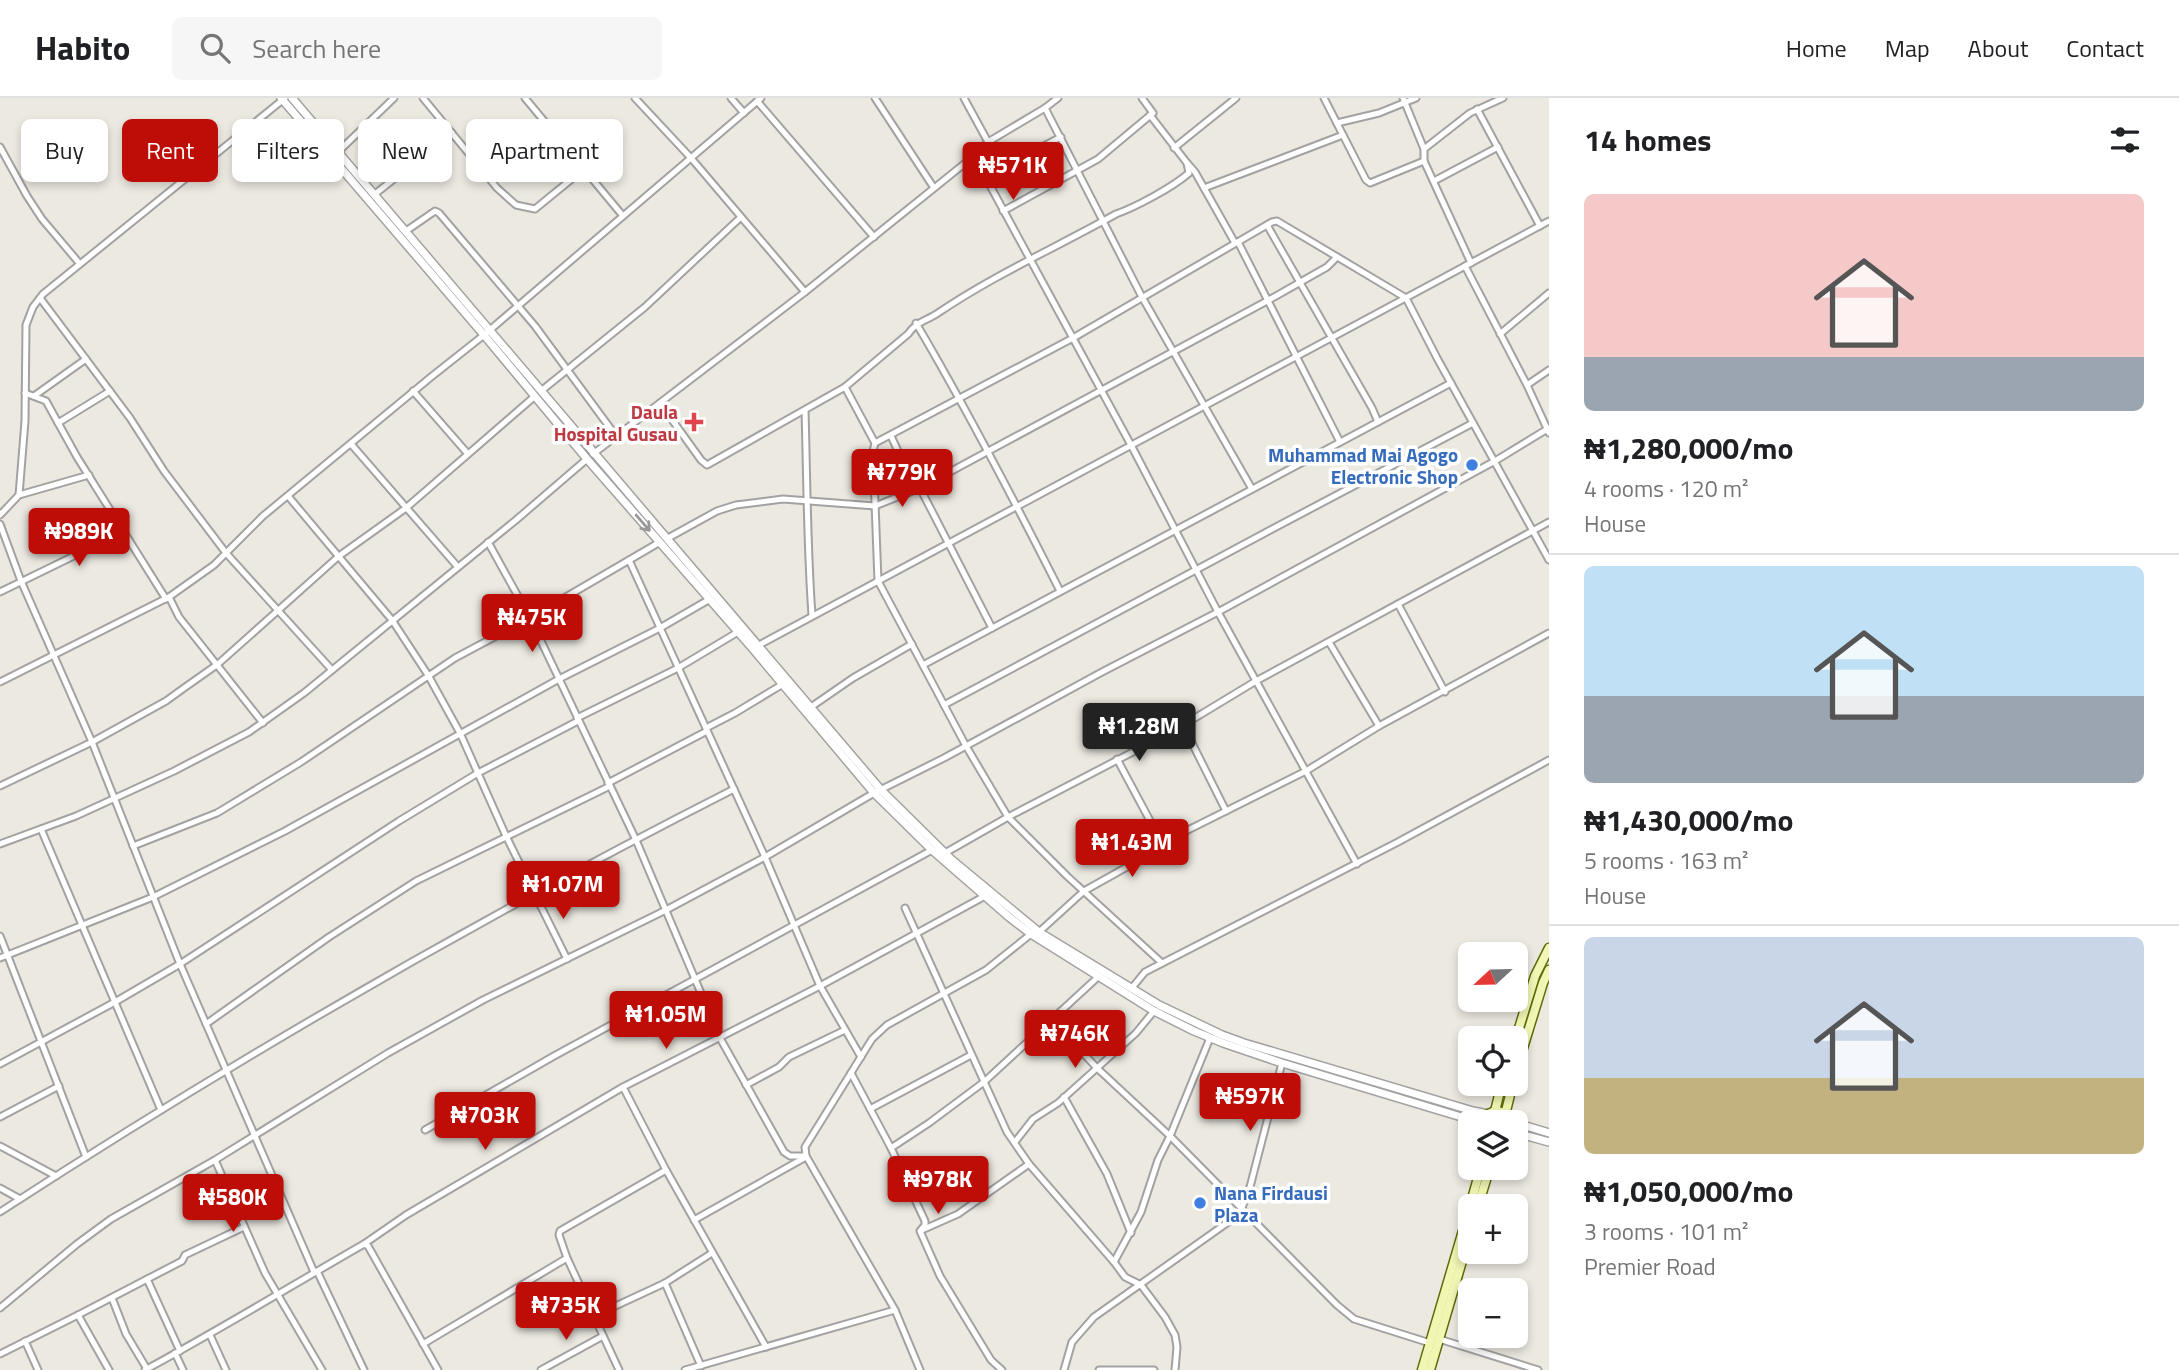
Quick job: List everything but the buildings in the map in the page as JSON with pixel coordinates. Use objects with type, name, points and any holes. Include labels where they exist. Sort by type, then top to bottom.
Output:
[{"type":"main road","points":[[1520,1026],[1535,976],[1549,948]]},
{"type":"main road","points":[[1528,1032],[1549,970]]},
{"type":"main road","points":[[1430,1370],[1458,1252]]},
{"type":"main road","points":[[1422,1370],[1435,1341],[1460,1264]]},
{"type":"street","points":[[292,98],[310,119]]},
{"type":"street","points":[[372,119],[394,98]]},
{"type":"street","points":[[423,98],[440,119]]},
{"type":"street","points":[[525,98],[542,119]]},
{"type":"street","points":[[635,98],[691,158],[805,292]]},
{"type":"street","points":[[731,98],[744,113]]},
{"type":"street","points":[[875,98],[934,188]]},
{"type":"street","points":[[964,98],[988,142]]},
{"type":"street","points":[[0,844],[76,816],[174,771],[263,723],[304,694],[590,456],[805,292],[988,142],[1058,98]]},
{"type":"street","points":[[1003,211],[1098,159],[1153,113],[1142,98]]},
{"type":"street","points":[[1174,148],[1236,98]]},
{"type":"street","points":[[1324,98],[1370,183],[1424,161]]},
{"type":"street","points":[[1337,123],[1379,113],[1404,100],[1416,98]]},
{"type":"street","points":[[1424,149],[1477,109],[1503,98]]},
{"type":"street","points":[[19,495],[25,421],[26,325],[33,307],[80,264],[283,99],[487,332]]},
{"type":"street","points":[[0,682],[167,598],[195,580],[263,516],[487,332],[759,100],[874,237]]},
{"type":"street","points":[[0,1308],[111,1219],[215,1160],[388,1053],[483,1000],[666,910],[765,857],[878,791],[1218,612],[1548,430],[1468,265],[1424,161],[1424,149],[1404,100]]},
{"type":"street","points":[[1045,108],[1142,297],[1252,489]]},
{"type":"street","points":[[1477,109],[1549,231]]},
{"type":"street","points":[[1150,115],[1195,172],[1237,243],[1340,442]]},
{"type":"street","points":[[344,146],[358,132]]},
{"type":"street","points":[[452,133],[466,150]]},
{"type":"street","points":[[1204,188],[1343,135]]},
{"type":"street","points":[[985,177],[1061,137]]},
{"type":"street","points":[[0,147],[42,219],[80,264]]},
{"type":"street","points":[[1434,181],[1498,147]]},
{"type":"street","points":[[974,156],[1218,612],[1357,864]]},
{"type":"street","points":[[344,159],[660,542],[783,684],[932,850],[985,896],[1035,933],[1154,1011],[1210,1038],[1282,1063],[1458,1116]]},
{"type":"street","points":[[660,403],[707,465],[845,387],[908,334],[916,323],[1180,181],[1189,173],[1186,163]]},
{"type":"street","points":[[375,194],[391,182]]},
{"type":"street","points":[[492,182],[516,205],[535,209],[568,182]]},
{"type":"street","points":[[595,182],[623,216]]},
{"type":"street","points":[[406,231],[435,211],[439,213],[518,305],[616,436]]},
{"type":"street","points":[[0,786],[92,742],[166,701],[218,664],[339,556],[406,508],[566,370],[645,307],[741,217]]},
{"type":"street","points":[[1162,963],[1008,817],[966,746],[878,581],[873,451],[876,443],[1073,338],[1277,221],[1406,298],[1549,560]]},
{"type":"street","points":[[759,645],[1545,223]]},
{"type":"street","points":[[1267,225],[1378,422]]},
{"type":"street","points":[[668,538],[718,511],[736,505],[783,499],[875,506],[919,488],[1267,301],[1327,267],[1337,257]]},
{"type":"street","points":[[1500,334],[1549,293]]},
{"type":"street","points":[[40,298],[226,553],[332,670]]},
{"type":"street","points":[[916,323],[961,398],[1060,591]]},
{"type":"street","points":[[34,396],[86,359]]},
{"type":"street","points":[[1527,385],[1549,370]]},
{"type":"street","points":[[923,665],[1451,383]]},
{"type":"street","points":[[845,387],[876,443]]},
{"type":"street","points":[[58,423],[110,391]]},
{"type":"street","points":[[413,391],[468,454]]},
{"type":"street","points":[[25,393],[46,401],[167,598],[263,723]]},
{"type":"street","points":[[805,410],[808,560],[812,615]]},
{"type":"street","points":[[944,705],[1474,423]]},
{"type":"street","points":[[891,436],[992,628]]},
{"type":"street","points":[[351,444],[457,566]]},
{"type":"street","points":[[590,456],[668,538],[878,791],[1035,933],[1159,1005],[1199,1025],[1244,1043],[1470,1110]]},
{"type":"street","points":[[0,514],[19,495],[89,475]]},
{"type":"street","points":[[288,496],[392,620],[428,675],[460,733],[506,836],[567,959]]},
{"type":"street","points":[[946,853],[1549,522]]},
{"type":"street","points":[[0,524],[21,581],[92,742],[180,964],[253,1135],[363,1370]]},
{"type":"street","points":[[0,592],[123,529]]},
{"type":"street","points":[[488,542],[530,618],[636,840],[720,1038],[784,1152],[790,1156],[806,1156]]},
{"type":"street","points":[[133,846],[217,813],[301,762],[455,658],[530,618],[660,542]]},
{"type":"street","points":[[629,560],[765,857],[820,986],[861,1057]]},
{"type":"street","points":[[0,958],[153,898],[307,819],[558,679],[660,628],[710,599]]},
{"type":"street","points":[[1398,604],[1445,692]]},
{"type":"street","points":[[0,1064],[180,964],[399,821],[478,774],[678,668],[738,632]]},
{"type":"street","points":[[920,1370],[895,1310],[806,1156],[805,1147],[872,1039],[887,1025],[986,970],[1084,891],[1150,854],[1162,843],[1306,771],[1379,726],[1549,633]]},
{"type":"street","points":[[1329,642],[1379,726]]},
{"type":"street","points":[[811,707],[853,678],[912,645]]},
{"type":"street","points":[[206,1024],[329,937],[416,881],[609,784],[783,684]]},
{"type":"street","points":[[1183,725],[1226,811]]},
{"type":"street","points":[[1117,760],[1162,843]]},
{"type":"street","points":[[1131,989],[1145,972],[1357,864],[1549,760]]},
{"type":"street","points":[[0,1212],[160,1110],[391,972],[734,789]]},
{"type":"street","points":[[41,829],[160,1110]]},
{"type":"street","points":[[425,1130],[554,1056],[932,850]]},
{"type":"street","points":[[111,1298],[126,1334],[146,1369],[210,1335],[364,1244],[406,1215],[623,1087],[917,935],[985,896]]},
{"type":"street","points":[[905,908],[1003,1126],[1029,1164],[1125,1278],[1141,1285],[1165,1317],[1175,1335],[1175,1370]]},
{"type":"street","points":[[0,936],[86,1157]]},
{"type":"street","points":[[891,1148],[984,1082],[1099,976]]},
{"type":"street","points":[[1015,1142],[1033,1119],[1064,1097],[1097,1068],[1136,1033],[1154,1011]]},
{"type":"street","points":[[1052,1020],[1097,1068],[1170,1136],[1241,1210],[1353,1319],[1538,1370]]},
{"type":"street","points":[[746,1085],[789,1057],[845,1030]]},
{"type":"street","points":[[1114,1262],[1141,1212],[1158,1160],[1210,1038]]},
{"type":"street","points":[[870,1109],[971,1055]]},
{"type":"street","points":[[1064,1370],[1072,1342],[1094,1317],[1234,1218],[1241,1210],[1250,1187],[1282,1063]]},
{"type":"street","points":[[851,1073],[891,1148],[925,1221],[920,1231]]},
{"type":"street","points":[[0,1117],[59,1086]]},
{"type":"street","points":[[623,1087],[666,1170],[766,1347]]},
{"type":"street","points":[[1064,1097],[1107,1174],[1131,1233]]},
{"type":"street","points":[[1528,1126],[1549,1133]]},
{"type":"street","points":[[1528,1136],[1549,1142]]},
{"type":"street","points":[[0,1146],[55,1176]]},
{"type":"street","points":[[694,1220],[806,1156]]},
{"type":"street","points":[[215,1160],[265,1273],[322,1370]]},
{"type":"street","points":[[920,1231],[958,1214],[1029,1164]]},
{"type":"street","points":[[619,1370],[567,1258],[559,1231],[666,1170]]},
{"type":"street","points":[[0,1188],[20,1199]]},
{"type":"street","points":[[0,1354],[182,1261],[185,1255],[244,1227]]},
{"type":"street","points":[[920,1231],[940,1276],[964,1319],[991,1360],[1002,1370]]},
{"type":"street","points":[[364,1244],[368,1246],[438,1370]]},
{"type":"street","points":[[594,1316],[665,1283],[712,1253]]},
{"type":"street","points":[[423,1344],[567,1258]]},
{"type":"street","points":[[146,1279],[178,1352],[183,1370]]},
{"type":"street","points":[[665,1283],[701,1366]]},
{"type":"street","points":[[685,1370],[895,1310]]},
{"type":"street","points":[[78,1315],[109,1370]]},
{"type":"street","points":[[210,1335],[226,1370]]},
{"type":"street","points":[[541,1370],[603,1336]]},
{"type":"street","points":[[24,1341],[38,1370]]},
{"type":"street","points":[[1099,1370],[1154,1370]]},
{"type":"place","name":"Daula Hospital Gusau","points":[[694,422]]},
{"type":"place","name":"Muhammad Mai Agogo Electronic Shop","points":[[1472,465]]},
{"type":"place","name":"Nana Firdausi Plaza","points":[[1200,1203]]}]
